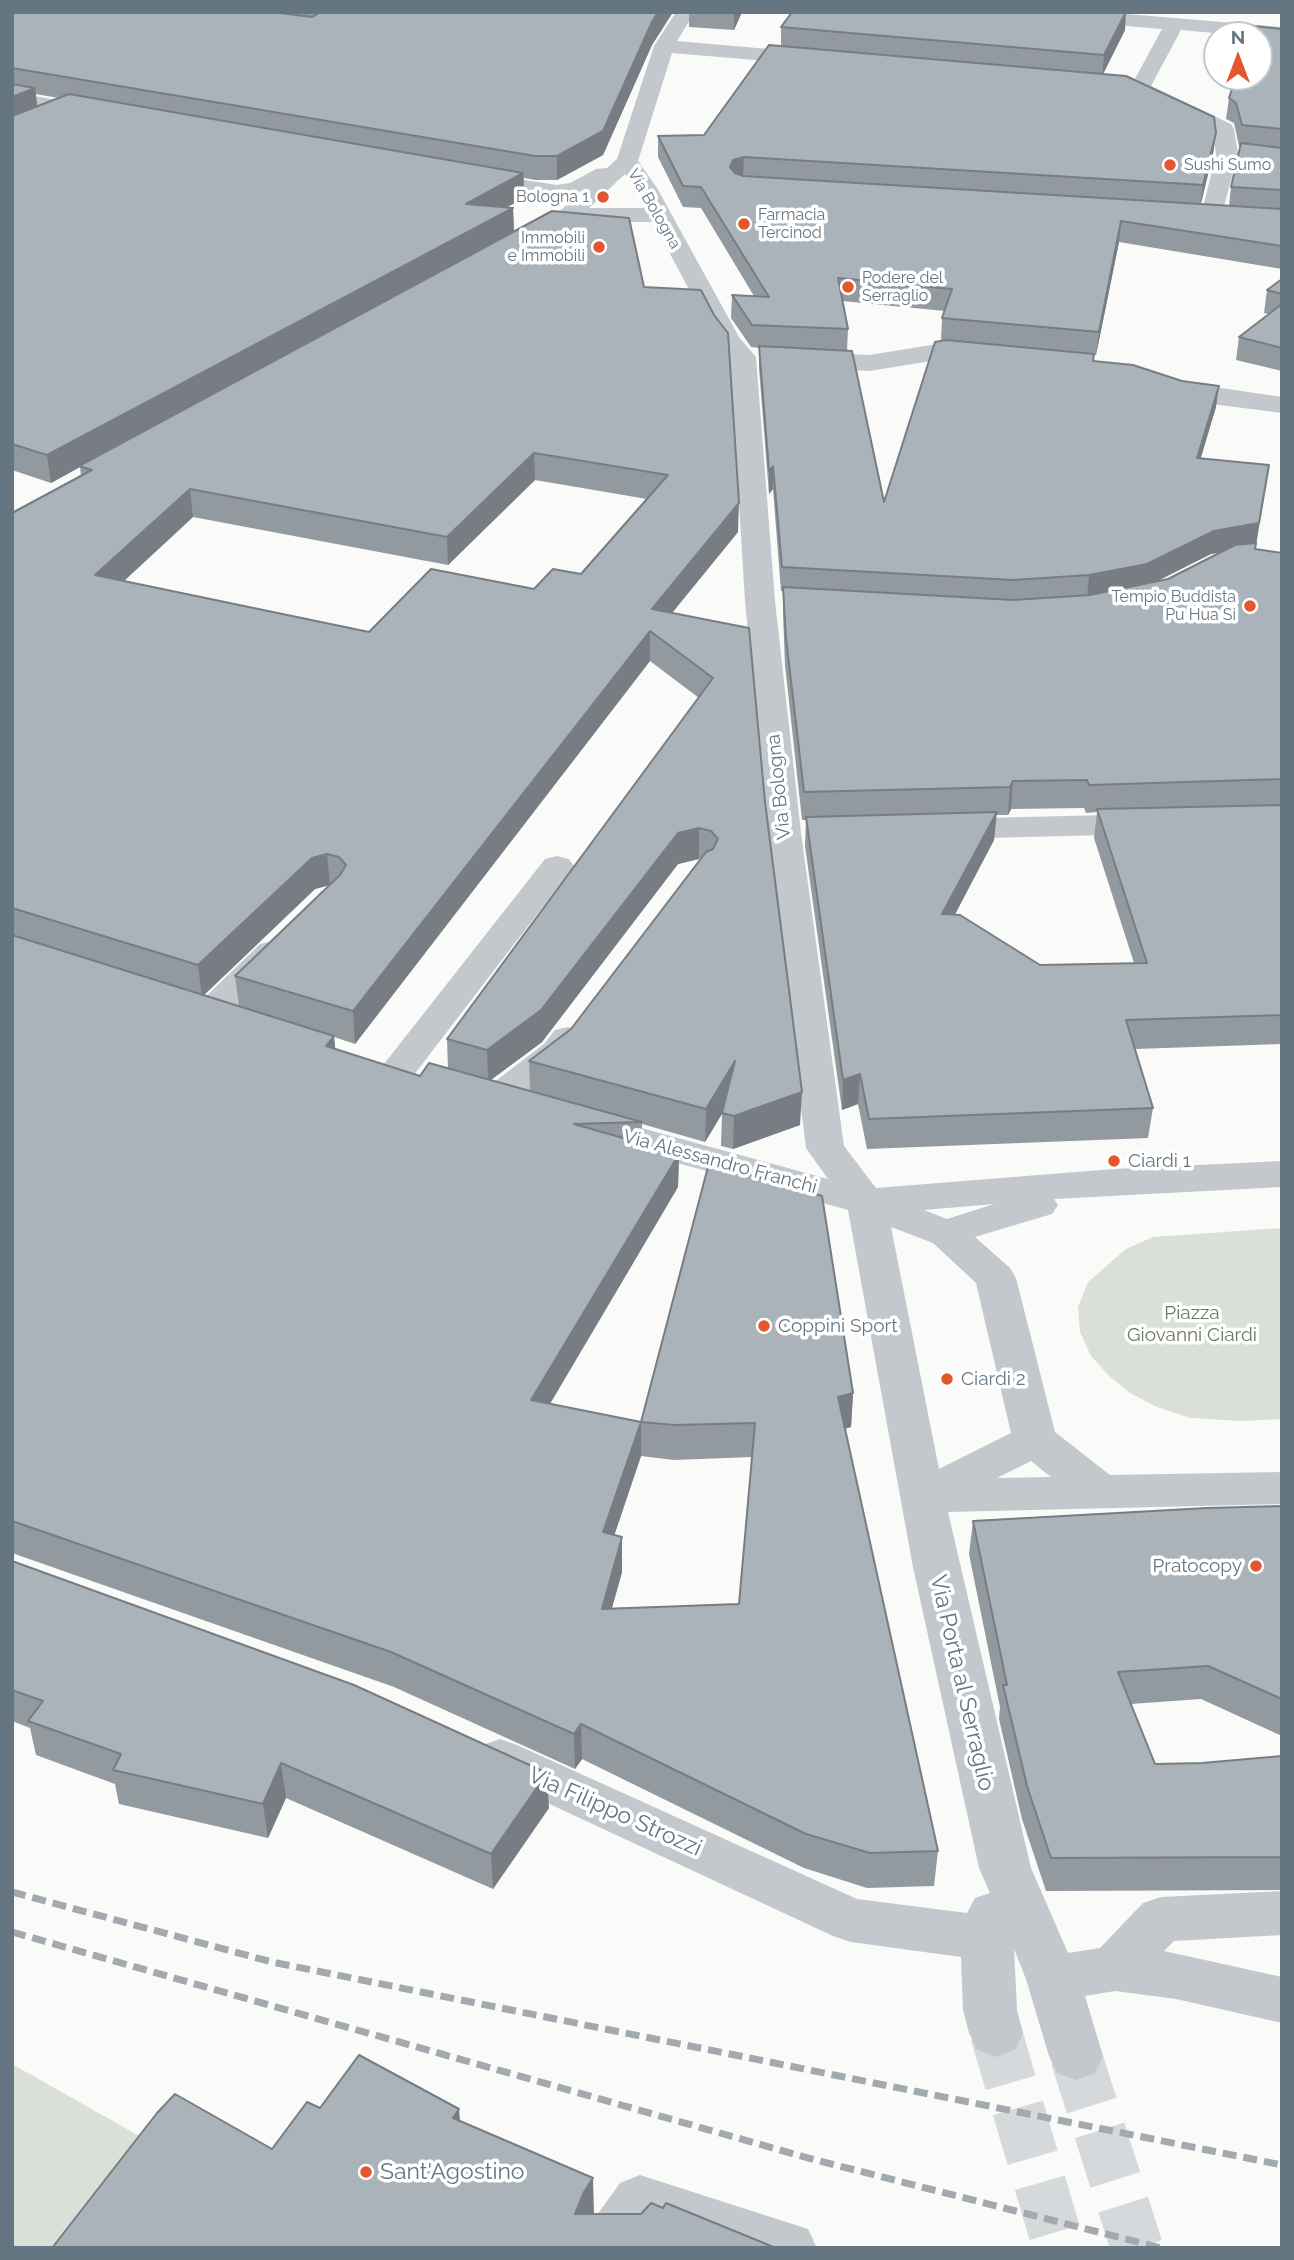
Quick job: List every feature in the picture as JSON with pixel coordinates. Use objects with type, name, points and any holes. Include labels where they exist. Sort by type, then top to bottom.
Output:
[{"type":"street","name":"Via Bologna","points":[[686,12],[664,46],[627,161],[660,215],[727,340],[764,358],[771,602],[797,833],[779,874],[825,1148],[866,1202]]},
{"type":"street","points":[[1030,12],[1282,33]]},
{"type":"street","points":[[1174,25],[1133,87],[1223,129],[1227,154],[1212,216]]},
{"type":"street","points":[[664,46],[837,61]]},
{"type":"street","points":[[12,98],[111,116]]},
{"type":"street","points":[[35,123],[70,108]]},
{"type":"street","points":[[1227,154],[1255,157]]},
{"type":"street","points":[[453,176],[557,192],[576,189],[627,161]]},
{"type":"street","points":[[502,252],[569,215],[627,161]]},
{"type":"street","points":[[1184,214],[1235,218]]},
{"type":"street","points":[[569,215],[660,215]]},
{"type":"street","points":[[764,358],[869,363],[944,351],[1008,357]]},
{"type":"street","points":[[1140,379],[1180,392],[1282,405]]},
{"type":"street","points":[[908,830],[1171,823]]},
{"type":"street","points":[[397,1073],[557,866]]},
{"type":"street","points":[[209,1014],[299,927]]},
{"type":"street","points":[[170,1002],[247,1026]]},
{"type":"street","points":[[494,1100],[557,1052],[589,1010]]},
{"type":"street","name":"Via Alessandro Franchi","points":[[359,1061],[866,1202]]},
{"type":"street","points":[[866,1202],[1114,1182],[1282,1174]]},
{"type":"street","points":[[947,1234],[971,1224],[1114,1182]]},
{"type":"street","points":[[866,1202],[947,1234],[995,1278],[1035,1440],[1100,1492]]},
{"type":"street","points":[[866,1202],[923,1496]]},
{"type":"street","points":[[923,1496],[1035,1440]]},
{"type":"street","points":[[923,1496],[1282,1488]]},
{"type":"street","name":"Via Porta al Serraglio","points":[[923,1496],[936,1567],[1005,1868],[1053,1979],[1076,2056]]},
{"type":"street","name":"Via Filippo Strozzi","points":[[465,1744],[852,1920],[987,1938]]},
{"type":"street","name":"Via Porta al Serraglio","points":[[996,2033],[990,2010],[987,1938],[1005,1868]]},
{"type":"street","points":[[1115,1968],[1161,1919],[1282,1913]]},
{"type":"street","points":[[1053,1979],[1115,1968],[1176,1976],[1282,2000]]},
{"type":"street","points":[[607,2248],[640,2202],[788,2248]]},
{"type":"green space","name":"Piazza Giovanni Ciardi","points":[[1282,1228],[1282,1419],[1241,1421],[1191,1418],[1157,1407],[1130,1393],[1110,1377],[1091,1356],[1080,1332],[1078,1307],[1088,1282],[1126,1249],[1153,1237]]},
{"type":"green space","points":[[12,2064],[164,2150],[89,2248],[12,2248]]},
{"type":"building","points":[[12,12],[272,12],[312,17],[321,12],[658,12],[603,131],[557,156],[535,156],[12,68]]},
{"type":"building","points":[[792,12],[1126,12],[1104,55],[781,27]]},
{"type":"building","points":[[1273,28],[1282,29],[1282,129],[1242,125],[1236,103],[1229,98],[1231,91],[1273,91]]},
{"type":"building","points":[[769,45],[1126,76],[1214,117],[1216,133],[1203,185],[744,157],[733,160],[730,167],[735,173],[743,176],[1282,209],[1282,246],[1121,221],[1099,332],[942,318],[952,289],[838,278],[848,329],[752,325],[732,295],[769,297],[701,187],[683,186],[658,136],[704,135]]},
{"type":"building","points":[[12,84],[35,88],[12,97]]},
{"type":"building","points":[[69,94],[523,173],[466,204],[513,208],[47,455],[12,444],[12,116]]},
{"type":"building","points":[[1241,143],[1282,148],[1282,190],[1231,187]]},
{"type":"building","points":[[552,211],[629,218],[644,287],[701,290],[714,315],[728,333],[739,503],[652,609],[749,628],[765,802],[802,1092],[734,1116],[722,1113],[735,1061],[706,1109],[529,1061],[571,1029],[706,852],[713,849],[718,839],[711,831],[699,828],[678,833],[541,1010],[487,1050],[447,1039],[713,678],[650,631],[353,1011],[235,976],[340,875],[346,865],[339,857],[327,854],[312,858],[198,965],[12,908],[12,513],[92,470],[79,466]],"holes":[[[534,453],[668,475],[581,574],[553,569],[534,589],[431,569],[369,632],[95,575],[190,489],[447,537]]]},
{"type":"building","points":[[1282,279],[1282,294],[1267,290]]},
{"type":"building","points":[[1282,304],[1282,348],[1239,337]]},
{"type":"building","points":[[946,340],[1094,354],[1093,361],[1133,365],[1182,381],[1219,386],[1197,458],[1269,465],[1259,523],[1214,531],[1147,564],[1089,575],[1013,580],[782,567],[773,466],[769,471],[759,346],[852,351],[884,502],[935,342]]},
{"type":"building","points":[[1256,543],[1255,549],[1282,553],[1282,779],[1089,785],[1087,780],[1013,781],[1010,787],[804,792],[786,638],[783,587],[1013,600],[1090,595],[1168,579],[1235,545]]},
{"type":"building","points":[[1282,805],[1282,1015],[1126,1020],[1153,1108],[869,1119],[860,1074],[843,1080],[806,817],[997,812],[942,914],[960,915],[1040,965],[1147,963],[1097,809]]},
{"type":"building","points":[[12,935],[334,1036],[326,1046],[420,1076],[429,1063],[642,1122],[574,1124],[679,1154],[531,1400],[641,1422],[709,1163],[822,1196],[853,1393],[838,1397],[938,1851],[870,1853],[806,1834],[581,1724],[574,1734],[391,1652],[12,1521]],"holes":[[[641,1422],[675,1425],[755,1423],[739,1604],[602,1609],[622,1537],[603,1532]]]},
{"type":"building","points":[[1282,1506],[1282,1699],[1208,1666],[1118,1672],[1155,1764],[1282,1756],[1282,1857],[1051,1858],[1027,1786],[1003,1685],[1007,1685],[973,1521]]},
{"type":"building","points":[[12,1561],[354,1685],[547,1773],[491,1854],[281,1763],[263,1804],[113,1770],[121,1754],[28,1721],[43,1701],[12,1690]]},
{"type":"building","points":[[359,2055],[459,2109],[453,2118],[593,2178],[575,2214],[641,2214],[651,2203],[663,2208],[666,2203],[776,2248],[52,2248],[157,2113],[175,2094],[272,2149],[307,2102],[320,2108]]},
{"type":"tunnel","points":[[996,2033],[1059,2248]]},
{"type":"tunnel","points":[[1076,2056],[1137,2248]]},
{"type":"railway","points":[[12,1892],[272,1962],[1282,2165]]},
{"type":"railway","points":[[12,1932],[808,2158],[1161,2248]]},
{"type":"place","name":"Sushi Sumo","points":[[1170,165]]},
{"type":"place","name":"Bologna 1","points":[[603,197]]},
{"type":"place","name":"Farmacia Tercinod","points":[[744,224]]},
{"type":"place","name":"Immobili e Immobili","points":[[599,247]]},
{"type":"place","name":"Podere del Serraglio","points":[[848,287]]},
{"type":"place","name":"Tempio Buddista Pu Hua Si","points":[[1250,606]]},
{"type":"place","name":"Ciardi 1","points":[[1114,1161]]},
{"type":"place","name":"Coppini Sport","points":[[764,1326]]},
{"type":"place","name":"Ciardi 2","points":[[947,1379]]},
{"type":"place","name":"Pratocopy","points":[[1256,1566]]},
{"type":"place","name":"Sant'Agostino","points":[[366,2172]]}]
